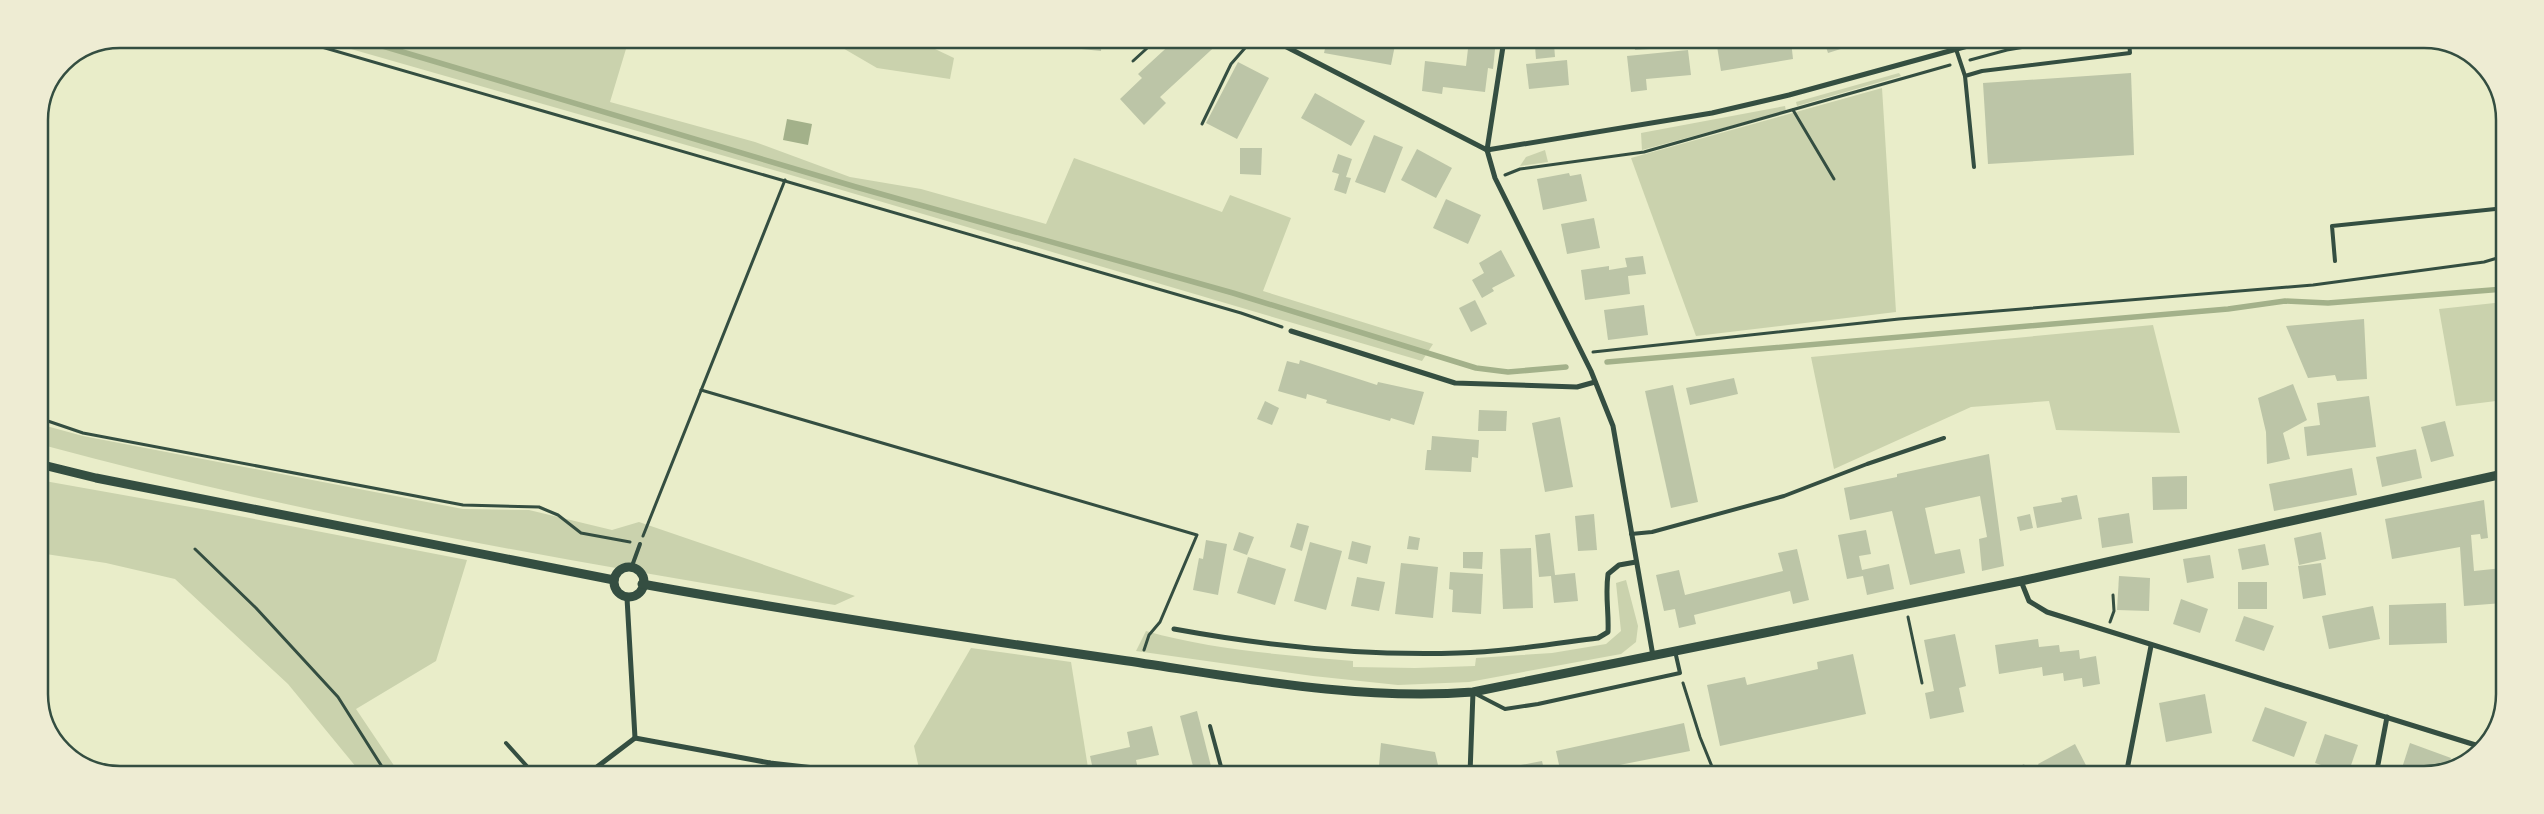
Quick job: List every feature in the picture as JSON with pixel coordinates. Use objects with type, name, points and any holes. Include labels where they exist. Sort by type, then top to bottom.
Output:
[{"type":"street","points":[[1288,48],[1487,150],[1712,113],[1789,95],[1956,48]]},
{"type":"street","points":[[1503,48],[1487,150],[1495,178],[1584,356],[1613,426],[1653,656]]},
{"type":"street","points":[[1291,331],[1455,383],[1577,387],[1595,382]]},
{"type":"street","points":[[48,466],[96,478],[614,580]]},
{"type":"street","points":[[642,584],[820,616],[1309,686],[1398,695],[1473,692],[2021,581],[2496,476]]},
{"type":"street","points":[[1174,629],[1248,642],[1327,650],[1414,653],[1458,653],[1598,638],[1608,632],[1609,616],[1605,596],[1608,574],[1619,565],[1636,562]]},
{"type":"street","points":[[632,566],[640,571],[642,584],[638,594],[627,598],[616,591],[614,580],[620,569],[632,566]]},
{"type":"street","points":[[2021,581],[2029,601],[2047,612],[2151,646],[2476,745]]},
{"type":"street","points":[[627,598],[635,738]]},
{"type":"street","points":[[2128,766],[2151,646]]},
{"type":"street","points":[[1470,766],[1473,692]]},
{"type":"street","points":[[2378,766],[2387,717]]},
{"type":"street","points":[[598,766],[635,738],[770,763],[797,766]]},
{"type":"lane","points":[[1956,48],[1965,76],[1974,167]]},
{"type":"lane","points":[[1965,76],[1982,71],[2130,53],[2130,48]]},
{"type":"lane","points":[[2335,261],[2332,226],[2496,209]]},
{"type":"lane","points":[[1631,534],[1652,532],[1784,496],[1867,464],[1944,438]]},
{"type":"lane","points":[[632,566],[640,544]]},
{"type":"lane","points":[[1473,692],[1505,709],[1538,704],[1680,673],[1675,651]]},
{"type":"lane","points":[[1210,726],[1221,766]]},
{"type":"lane","points":[[506,743],[527,766]]},
{"type":"path","points":[[325,48],[1241,313],[1291,331]]},
{"type":"path","points":[[1133,61],[1147,48]]},
{"type":"path","points":[[1202,124],[1231,64],[1245,48]]},
{"type":"path","points":[[1495,178],[1520,169],[1644,152],[1961,62],[2019,48]]},
{"type":"path","points":[[1789,95],[1793,110],[1834,178]]},
{"type":"path","points":[[48,421],[83,433],[463,505],[539,507],[558,515],[581,533],[640,544],[785,180]]},
{"type":"path","points":[[1584,356],[1593,352],[1899,320],[2313,285],[2484,262],[2496,258]]},
{"type":"path","points":[[702,390],[1197,535],[1160,622],[1149,635],[1140,663]]},
{"type":"path","points":[[195,549],[256,608],[338,697],[382,766]]},
{"type":"path","points":[[2107,632],[2114,611],[2113,595]]},
{"type":"path","points":[[1905,605],[1922,683]]},
{"type":"path","points":[[1680,673],[1700,737],[1712,766]]},
{"type":"shaded area","points":[[347,48],[626,48],[610,102],[755,142],[850,177],[921,189],[1046,224],[1074,158],[1222,212],[1230,195],[1291,218],[1263,291],[1433,344],[1422,361],[784,173]]},
{"type":"shaded area","points":[[843,48],[933,48],[954,58],[950,79],[877,68]]},
{"type":"shaded area","points":[[1899,73],[1901,76],[1797,106],[1796,102]]},
{"type":"shaded area","points":[[1882,88],[1896,312],[1696,336],[1631,158]]},
{"type":"shaded area","points":[[1785,106],[1786,111],[1642,150],[1641,133]]},
{"type":"shaded area","points":[[787,119],[812,124],[808,145],[783,140]]},
{"type":"shaded area","points":[[1545,150],[1548,162],[1520,166],[1526,157]]},
{"type":"shaded area","points":[[2496,303],[2496,401],[2456,406],[2439,309]]},
{"type":"shaded area","points":[[2153,325],[2180,433],[2056,430],[2049,401],[1971,407],[1834,469],[1811,357]]},
{"type":"shaded area","points":[[48,426],[83,436],[463,509],[529,510],[612,530],[639,522],[855,596],[835,605],[635,571],[335,515],[48,446]]},
{"type":"shaded area","points":[[48,482],[467,560],[436,661],[356,709],[394,766],[355,766],[288,684],[175,579],[106,563],[48,554]]},
{"type":"shaded area","points":[[1626,580],[1638,626],[1636,642],[1621,654],[1469,682],[1398,685],[1313,676],[1136,651],[1146,631],[1222,647],[1353,661],[1353,667],[1415,668],[1475,666],[1476,658],[1552,653],[1606,644],[1621,631],[1616,583]]},
{"type":"shaded area","points":[[971,648],[1071,662],[1088,766],[918,766],[914,746]]},
{"type":"building","points":[[1072,48],[1101,48],[1101,51]]},
{"type":"building","points":[[1166,48],[1213,48],[1160,97],[1166,103],[1144,125],[1120,99],[1142,78],[1138,74]]},
{"type":"building","points":[[1325,48],[1394,48],[1391,65],[1324,53]]},
{"type":"building","points":[[1468,48],[1495,48],[1493,69],[1488,68],[1485,92],[1443,87],[1442,94],[1422,91],[1425,61],[1466,66]]},
{"type":"building","points":[[1535,48],[1554,48],[1555,57],[1536,59]]},
{"type":"building","points":[[1635,48],[1664,48],[1635,50]]},
{"type":"building","points":[[1717,48],[1792,48],[1793,59],[1721,71]]},
{"type":"building","points":[[1826,48],[1844,48],[1828,53]]},
{"type":"building","points":[[1688,50],[1691,75],[1646,79],[1647,90],[1631,92],[1627,56]]},
{"type":"building","points":[[1567,60],[1569,85],[1529,89],[1526,64]]},
{"type":"building","points":[[1238,62],[1269,78],[1237,139],[1206,123]]},
{"type":"building","points":[[2131,73],[2134,155],[1988,164],[1983,83]]},
{"type":"building","points":[[1315,93],[1365,121],[1351,146],[1301,118]]},
{"type":"building","points":[[1374,135],[1403,147],[1385,193],[1355,182]]},
{"type":"building","points":[[1240,148],[1262,148],[1261,175],[1240,174]]},
{"type":"building","points":[[1417,149],[1452,168],[1436,198],[1401,180]]},
{"type":"building","points":[[1338,154],[1352,159],[1346,177],[1351,178],[1346,194],[1334,190],[1339,174],[1332,172]]},
{"type":"building","points":[[1569,173],[1570,176],[1581,174],[1587,201],[1543,210],[1537,179]]},
{"type":"building","points":[[1446,199],[1481,215],[1468,244],[1433,228]]},
{"type":"building","points":[[1594,218],[1600,248],[1567,254],[1561,224]]},
{"type":"building","points":[[1501,250],[1515,276],[1492,288],[1494,291],[1482,298],[1472,280],[1484,273],[1479,263]]},
{"type":"building","points":[[1643,256],[1646,274],[1628,276],[1630,294],[1585,300],[1581,270],[1609,266],[1609,270],[1627,267],[1625,258]]},
{"type":"building","points":[[1475,300],[1487,324],[1471,332],[1459,308]]},
{"type":"building","points":[[1644,305],[1648,335],[1608,340],[1604,310]]},
{"type":"building","points":[[2364,319],[2367,379],[2337,381],[2335,375],[2308,378],[2286,326]]},
{"type":"building","points":[[1300,360],[1377,385],[1378,382],[1424,392],[1414,425],[1391,418],[1390,421],[1326,403],[1327,400],[1307,394],[1306,399],[1278,391],[1287,361],[1299,364]]},
{"type":"building","points":[[1734,378],[1738,394],[1690,405],[1686,388]]},
{"type":"building","points":[[2293,384],[2307,420],[2283,433],[2290,459],[2267,464],[2266,432],[2258,398]]},
{"type":"building","points":[[1673,385],[1698,502],[1671,508],[1645,391]]},
{"type":"building","points":[[2369,396],[2376,447],[2307,456],[2304,427],[2320,425],[2317,403]]},
{"type":"building","points":[[1265,401],[1279,408],[1272,425],[1257,419]]},
{"type":"building","points":[[1479,410],[1507,411],[1506,431],[1478,431]]},
{"type":"building","points":[[1560,417],[1573,487],[1545,492],[1532,423]]},
{"type":"building","points":[[2445,421],[2454,456],[2431,462],[2421,427]]},
{"type":"building","points":[[1432,436],[1479,440],[1478,458],[1472,457],[1471,472],[1425,470],[1427,450],[1431,450]]},
{"type":"building","points":[[2416,449],[2422,478],[2382,487],[2376,457]]},
{"type":"building","points":[[1989,454],[2004,566],[1982,571],[1979,539],[1987,537],[1980,496],[1925,508],[1935,554],[1960,549],[1965,573],[1910,585],[1892,511],[1850,520],[1844,488],[1897,477],[1897,474]]},
{"type":"building","points":[[2352,468],[2357,495],[2274,511],[2269,484]]},
{"type":"building","points":[[2187,476],[2187,509],[2153,510],[2152,477]]},
{"type":"building","points":[[2077,495],[2082,519],[2037,528],[2033,507],[2062,502],[2061,498]]},
{"type":"building","points":[[2484,500],[2488,538],[2481,539],[2480,534],[2471,535],[2474,571],[2496,569],[2496,604],[2464,606],[2460,547],[2392,559],[2385,519]]},
{"type":"building","points":[[2129,513],[2133,543],[2102,548],[2098,518]]},
{"type":"building","points":[[1594,514],[1597,550],[1578,551],[1575,516]]},
{"type":"building","points":[[2030,514],[2033,528],[2020,531],[2017,517]]},
{"type":"building","points":[[1297,523],[1309,526],[1302,551],[1290,547]]},
{"type":"building","points":[[1866,530],[1871,554],[1859,556],[1862,570],[1889,564],[1894,589],[1867,595],[1863,576],[1847,579],[1838,535]]},
{"type":"building","points":[[1239,532],[1254,537],[1247,555],[1233,550]]},
{"type":"building","points":[[2321,532],[2326,559],[2299,565],[2294,538]]},
{"type":"building","points":[[1550,533],[1555,575],[1575,573],[1578,601],[1554,603],[1551,576],[1539,577],[1535,535]]},
{"type":"building","points":[[1409,536],[1420,538],[1418,550],[1407,549]]},
{"type":"building","points":[[1206,540],[1227,544],[1218,595],[1193,590],[1199,558],[1203,559]]},
{"type":"building","points":[[1352,541],[1371,546],[1367,564],[1348,559]]},
{"type":"building","points":[[1310,542],[1342,551],[1326,610],[1294,601]]},
{"type":"building","points":[[2265,544],[2269,565],[2242,570],[2238,549]]},
{"type":"building","points":[[1531,548],[1533,608],[1503,609],[1500,549]]},
{"type":"building","points":[[1797,549],[1809,600],[1793,604],[1790,591],[1694,615],[1696,624],[1679,628],[1675,609],[1664,611],[1656,575],[1679,570],[1685,595],[1783,571],[1778,553]]},
{"type":"building","points":[[1463,552],[1483,552],[1482,569],[1463,568]]},
{"type":"building","points":[[2210,555],[2214,578],[2187,583],[2183,559]]},
{"type":"building","points":[[1248,557],[1286,569],[1275,605],[1237,593]]},
{"type":"building","points":[[1401,563],[1438,567],[1433,618],[1395,614]]},
{"type":"building","points":[[2321,563],[2326,595],[2303,599],[2298,566]]},
{"type":"building","points":[[1450,572],[1483,574],[1481,614],[1452,612],[1453,590],[1449,589]]},
{"type":"building","points":[[2119,576],[2150,578],[2149,611],[2117,610]]},
{"type":"building","points":[[1357,577],[1385,582],[1379,611],[1351,606]]},
{"type":"building","points":[[2238,582],[2267,582],[2267,609],[2238,609]]},
{"type":"building","points":[[2181,599],[2208,609],[2200,633],[2173,624]]},
{"type":"building","points":[[2446,603],[2447,643],[2389,645],[2389,605]]},
{"type":"building","points":[[2373,606],[2380,639],[2329,649],[2322,616]]},
{"type":"building","points":[[2244,616],[2274,626],[2264,651],[2235,641]]},
{"type":"building","points":[[1955,634],[1966,686],[1959,688],[1964,712],[1930,719],[1925,693],[1934,691],[1924,640]]},
{"type":"building","points":[[2038,639],[2039,647],[2059,645],[2060,652],[2079,650],[2080,659],[2096,656],[2100,684],[2083,687],[2082,678],[2064,681],[2063,673],[2043,676],[2042,667],[1999,674],[1995,645]]},
{"type":"building","points":[[1853,654],[1866,714],[1720,746],[1707,685],[1745,677],[1747,685],[1818,669],[1817,662]]},
{"type":"building","points":[[2205,694],[2212,733],[2166,742],[2159,703]]},
{"type":"building","points":[[2265,707],[2307,722],[2294,757],[2252,741]]},
{"type":"building","points":[[1197,711],[1211,766],[1193,766],[1180,716]]},
{"type":"building","points":[[1684,723],[1690,751],[1614,766],[1559,766],[1556,751]]},
{"type":"building","points":[[1152,726],[1159,755],[1136,760],[1137,766],[1092,766],[1090,756],[1130,747],[1127,732]]},
{"type":"building","points":[[2325,734],[2358,745],[2351,766],[2324,766],[2315,763]]},
{"type":"building","points":[[1381,743],[1435,752],[1438,766],[1379,766]]},
{"type":"building","points":[[2410,743],[2451,758],[2450,762],[2439,765],[2403,766]]},
{"type":"building","points":[[2075,744],[2086,766],[2039,766],[2038,764]]},
{"type":"building","points":[[1542,761],[1543,766],[1515,766]]},
{"type":"waterway","points":[[389,48],[856,187],[1233,293],[1476,368],[1508,372],[1566,367]]},
{"type":"waterway","points":[[1607,362],[2228,309],[2285,301],[2328,303],[2496,290]]}]
